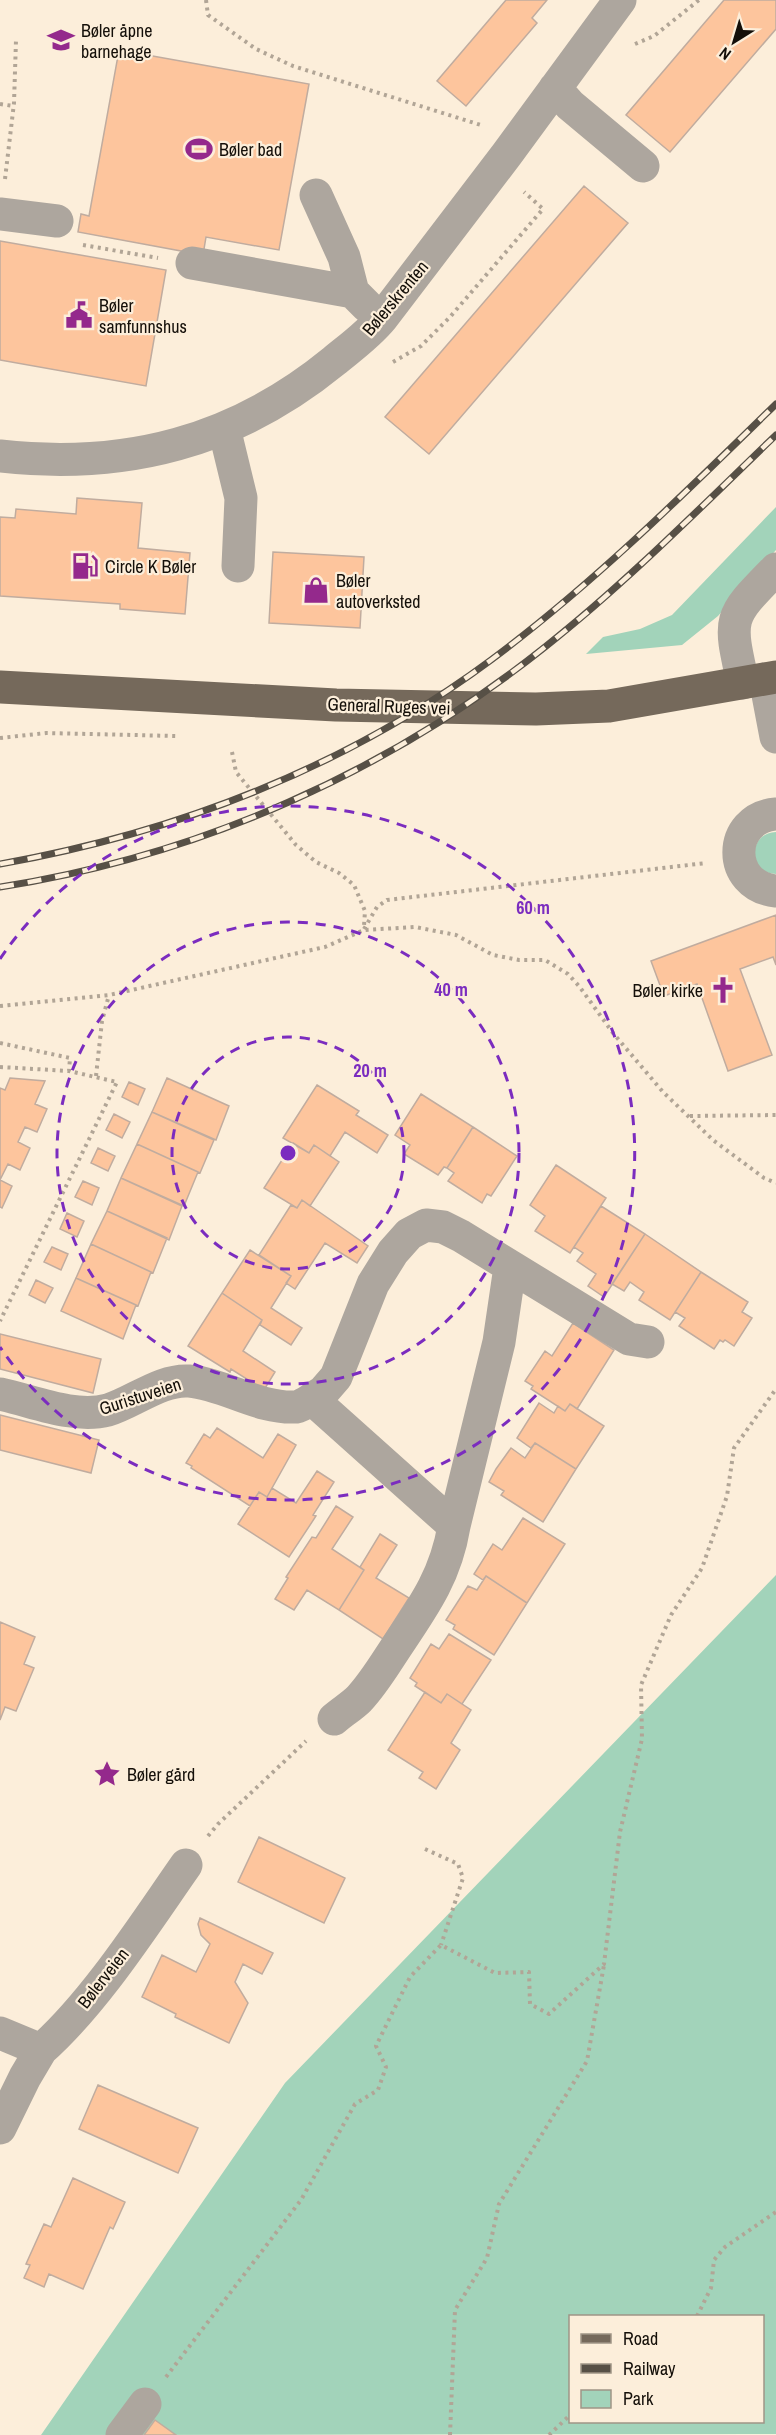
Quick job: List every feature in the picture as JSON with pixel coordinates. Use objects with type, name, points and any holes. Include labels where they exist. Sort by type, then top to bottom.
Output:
[{"type":"main road","name":"General Ruges vei","points":[[0,687],[324,704],[536,709],[609,706],[762,680]]},
{"type":"street","name":"Bølerskrenten","points":[[0,456],[46,459],[120,457],[160,450],[224,428],[304,386],[371,331],[382,318],[518,140],[620,0]]},
{"type":"street","points":[[555,88],[570,105],[643,166]]},
{"type":"street","points":[[316,195],[344,257],[353,292]]},
{"type":"street","points":[[0,214],[57,221]]},
{"type":"street","points":[[192,263],[353,292],[382,318]]},
{"type":"street","points":[[224,428],[241,498],[238,567]]},
{"type":"street","points":[[776,569],[742,603],[734,621],[733,639],[762,680],[776,737]]},
{"type":"street","points":[[776,814],[760,818],[746,830],[740,843],[739,860],[743,871],[753,883],[764,889],[776,891]]},
{"type":"street","points":[[454,1526],[312,1400],[323,1392],[336,1377],[373,1284],[393,1252],[410,1234],[426,1225],[443,1227],[629,1339],[648,1342]]},
{"type":"street","points":[[334,1719],[358,1700],[376,1679],[442,1574],[450,1552],[454,1526],[499,1342],[510,1267]]},
{"type":"street","name":"Guristuveien","points":[[0,1394],[88,1413],[108,1410],[170,1384],[186,1381],[204,1383],[254,1400],[277,1405],[297,1407],[312,1400]]},
{"type":"street","name":"Bølerveien","points":[[0,2128],[41,2050],[58,2035],[108,1974],[186,1865]]},
{"type":"street","points":[[0,2033],[41,2050]]},
{"type":"street","points":[[122,2435],[145,2404]]},
{"type":"path","points":[[206,0],[208,15],[217,22],[256,49],[293,66],[376,93],[465,118],[518,140]]},
{"type":"path","points":[[599,29],[616,41],[634,44],[654,36],[699,0]]},
{"type":"path","points":[[4,180],[13,106],[16,40]]},
{"type":"path","points":[[0,104],[13,106]]},
{"type":"path","points":[[346,351],[366,371],[389,364],[421,346],[450,317],[536,219],[543,209],[495,170]]},
{"type":"path","points":[[57,221],[73,244],[192,263]]},
{"type":"path","points":[[232,752],[236,772],[296,845],[316,862],[339,873],[354,885],[365,911],[364,930]]},
{"type":"path","points":[[364,930],[377,907],[387,900],[739,860]]},
{"type":"path","points":[[0,1006],[109,995],[325,946],[364,930],[415,927],[456,935],[493,955],[519,960],[545,960],[568,974],[613,1033],[663,1092],[712,1140],[764,1178],[776,1183]]},
{"type":"path","points":[[96,1076],[102,1021],[109,995]]},
{"type":"path","points":[[0,1043],[70,1058],[69,1071]]},
{"type":"path","points":[[0,1067],[69,1071],[117,1082],[0,1321]]},
{"type":"path","points":[[689,1116],[776,1115]]},
{"type":"path","points":[[450,2435],[455,2310],[487,2258],[499,2204],[587,2061],[604,1964],[620,1832],[642,1739],[641,1685],[671,1615],[702,1568],[727,1496],[734,1448],[776,1389]]},
{"type":"path","points":[[186,1865],[218,1824],[313,1734],[334,1719]]},
{"type":"path","points":[[145,2404],[301,2200],[355,2104],[378,2090],[386,2067],[376,2046],[410,1977],[441,1945],[463,1878],[458,1864],[424,1849]]},
{"type":"path","points":[[441,1945],[495,1973],[529,1972],[530,2004],[549,2014],[604,1964]]},
{"type":"path","points":[[698,2315],[711,2288],[714,2259],[725,2247],[776,2212]]},
{"type":"path","points":[[549,2435],[569,2416]]},
{"type":"green space","points":[[776,507],[776,550],[718,616],[682,645],[586,654],[603,637],[640,629],[672,615]]},
{"type":"green space","points":[[776,832],[776,874],[760,868],[755,853],[760,839]]},
{"type":"green space","points":[[776,1575],[776,2434],[41,2435],[285,2083]]},
{"type":"building","points":[[506,0],[547,0],[532,18],[537,23],[466,106],[437,81]]},
{"type":"building","points":[[724,0],[776,0],[776,29],[670,152],[626,115]]},
{"type":"building","name":"Bøler bad","points":[[119,50],[309,84],[279,250],[206,237],[203,255],[78,232],[81,214],[89,216]]},
{"type":"building","points":[[584,186],[628,223],[429,454],[385,417]]},
{"type":"building","name":"Bøler samfunnshus","points":[[0,241],[166,270],[146,386],[0,360]]},
{"type":"building","points":[[77,498],[142,503],[138,548],[190,553],[185,614],[120,609],[120,604],[0,596],[0,517],[15,518],[16,509],[76,514]]},
{"type":"building","name":"Bøler autoverksted","points":[[273,552],[364,557],[360,628],[269,623]]},
{"type":"building","name":"Bøler kirke","points":[[776,915],[776,965],[773,957],[740,969],[772,1055],[728,1071],[697,984],[664,996],[651,961]]},
{"type":"building","points":[[10,1078],[45,1081],[35,1104],[47,1109],[37,1132],[25,1127],[18,1142],[30,1148],[20,1170],[8,1164],[0,1180],[0,1088],[5,1090]]},
{"type":"building","points":[[167,1078],[229,1106],[216,1140],[152,1112]]},
{"type":"building","points":[[129,1082],[145,1089],[138,1105],[122,1097]]},
{"type":"building","points":[[317,1085],[359,1111],[356,1115],[388,1135],[377,1153],[345,1132],[330,1156],[314,1145],[309,1153],[283,1138]]},
{"type":"building","points":[[421,1094],[473,1127],[447,1168],[444,1167],[438,1175],[404,1154],[410,1145],[395,1135]]},
{"type":"building","points":[[152,1112],[214,1140],[200,1173],[137,1144]]},
{"type":"building","points":[[114,1114],[130,1122],[122,1138],[106,1130]]},
{"type":"building","points":[[473,1127],[517,1156],[491,1196],[487,1194],[482,1203],[448,1181],[454,1173],[447,1168]]},
{"type":"building","points":[[293,1143],[309,1153],[314,1145],[339,1162],[310,1206],[302,1200],[297,1208],[264,1188]]},
{"type":"building","points":[[137,1144],[198,1172],[184,1206],[121,1178]]},
{"type":"building","points":[[98,1148],[115,1156],[108,1171],[91,1163]]},
{"type":"building","points":[[556,1165],[606,1198],[570,1253],[535,1231],[545,1216],[530,1205]]},
{"type":"building","points":[[121,1178],[182,1206],[169,1240],[107,1211]]},
{"type":"building","points":[[0,1180],[12,1186],[2,1208],[0,1207]]},
{"type":"building","points":[[83,1181],[99,1188],[92,1205],[75,1197]]},
{"type":"building","points":[[302,1200],[368,1246],[357,1263],[325,1243],[295,1289],[286,1283],[291,1276],[259,1255],[291,1205],[297,1208]]},
{"type":"building","points":[[601,1206],[645,1234],[604,1297],[588,1286],[596,1274],[577,1261],[583,1253],[574,1247]]},
{"type":"building","points":[[107,1211],[167,1238],[153,1273],[91,1244]]},
{"type":"building","points":[[67,1213],[84,1221],[77,1237],[60,1229]]},
{"type":"building","points":[[645,1234],[701,1272],[670,1320],[639,1300],[644,1292],[630,1282],[624,1291],[612,1284]]},
{"type":"building","points":[[91,1244],[151,1272],[138,1306],[76,1278]]},
{"type":"building","points":[[52,1247],[68,1254],[61,1270],[44,1262]]},
{"type":"building","points":[[250,1250],[291,1276],[271,1308],[302,1328],[291,1345],[260,1325],[262,1320],[222,1293]]},
{"type":"building","points":[[701,1272],[748,1302],[742,1312],[752,1318],[734,1346],[725,1340],[723,1342],[720,1340],[714,1349],[679,1326],[685,1318],[675,1312]]},
{"type":"building","points":[[76,1278],[136,1305],[123,1339],[61,1311]]},
{"type":"building","points":[[36,1280],[53,1288],[45,1303],[29,1295]]},
{"type":"building","points":[[222,1293],[262,1320],[243,1351],[275,1372],[264,1390],[188,1346]]},
{"type":"building","points":[[573,1323],[614,1350],[577,1409],[570,1404],[565,1411],[531,1389],[533,1386],[525,1381],[545,1351],[552,1356]]},
{"type":"building","points":[[0,1334],[101,1359],[93,1393],[0,1369]]},
{"type":"building","points":[[539,1403],[554,1413],[558,1406],[565,1411],[570,1404],[604,1426],[576,1469],[535,1443],[531,1448],[517,1438]]},
{"type":"building","points":[[0,1415],[99,1440],[91,1473],[0,1450]]},
{"type":"building","points":[[217,1428],[263,1458],[278,1434],[296,1445],[267,1497],[259,1492],[250,1506],[186,1463],[204,1434],[210,1438]]},
{"type":"building","points":[[535,1443],[576,1469],[543,1522],[501,1495],[504,1491],[489,1482],[511,1448],[525,1458]]},
{"type":"building","points":[[317,1471],[334,1482],[313,1515],[316,1516],[289,1557],[238,1524],[259,1492],[267,1497],[272,1488],[296,1503]]},
{"type":"building","points":[[336,1506],[353,1517],[332,1549],[364,1570],[339,1610],[307,1590],[294,1610],[275,1599],[288,1578],[286,1577],[312,1537],[316,1538]]},
{"type":"building","points":[[523,1518],[565,1544],[527,1603],[486,1576],[483,1580],[474,1574],[493,1544],[502,1550]]},
{"type":"building","points":[[380,1534],[397,1545],[376,1578],[409,1598],[383,1639],[339,1610],[364,1570],[360,1567]]},
{"type":"building","points":[[486,1576],[527,1603],[494,1655],[453,1629],[455,1625],[446,1620],[468,1586],[477,1590]]},
{"type":"building","points":[[0,1622],[35,1637],[24,1664],[34,1668],[16,1711],[5,1707],[0,1720]]},
{"type":"building","points":[[449,1634],[491,1660],[462,1704],[447,1694],[441,1703],[415,1686],[417,1683],[410,1678],[431,1644],[439,1649]]},
{"type":"building","points":[[425,1692],[441,1703],[447,1694],[471,1710],[451,1743],[460,1750],[436,1789],[419,1778],[423,1772],[388,1750]]},
{"type":"building","points":[[259,1837],[345,1878],[324,1923],[238,1882]]},
{"type":"building","points":[[200,1918],[273,1953],[262,1974],[243,1964],[235,1982],[248,2003],[229,2043],[175,2017],[176,2014],[142,1997],[162,1955],[196,1972],[210,1944],[201,1935],[198,1924]]},
{"type":"building","points":[[98,2085],[198,2128],[178,2173],[79,2129]]},
{"type":"building","points":[[73,2178],[125,2202],[113,2229],[110,2227],[83,2289],[49,2274],[44,2287],[24,2278],[30,2265],[26,2264],[44,2224],[51,2227]]},
{"type":"building","points":[[155,2420],[176,2435],[144,2435]]},
{"type":"railway","points":[[0,864],[66,851],[195,814],[258,790],[378,733],[436,698],[529,631],[638,537],[776,404]]},
{"type":"railway","points":[[0,887],[74,873],[147,854],[218,830],[288,802],[356,770],[422,733],[485,692],[545,647],[605,597],[776,435]]},
{"type":"place","name":"Bøler åpne barnehage","points":[[61,40]]},
{"type":"place","name":"Bøler bad","points":[[199,149]]},
{"type":"place","name":"Bøler samfunnshus","points":[[79,315]]},
{"type":"place","name":"Circle K Bøler","points":[[85,566]]},
{"type":"place","name":"Bøler autoverksted","points":[[316,590]]},
{"type":"place","name":"Bøler kirke","points":[[723,990]]},
{"type":"place","name":"Bøler gård","points":[[107,1774]]}]
